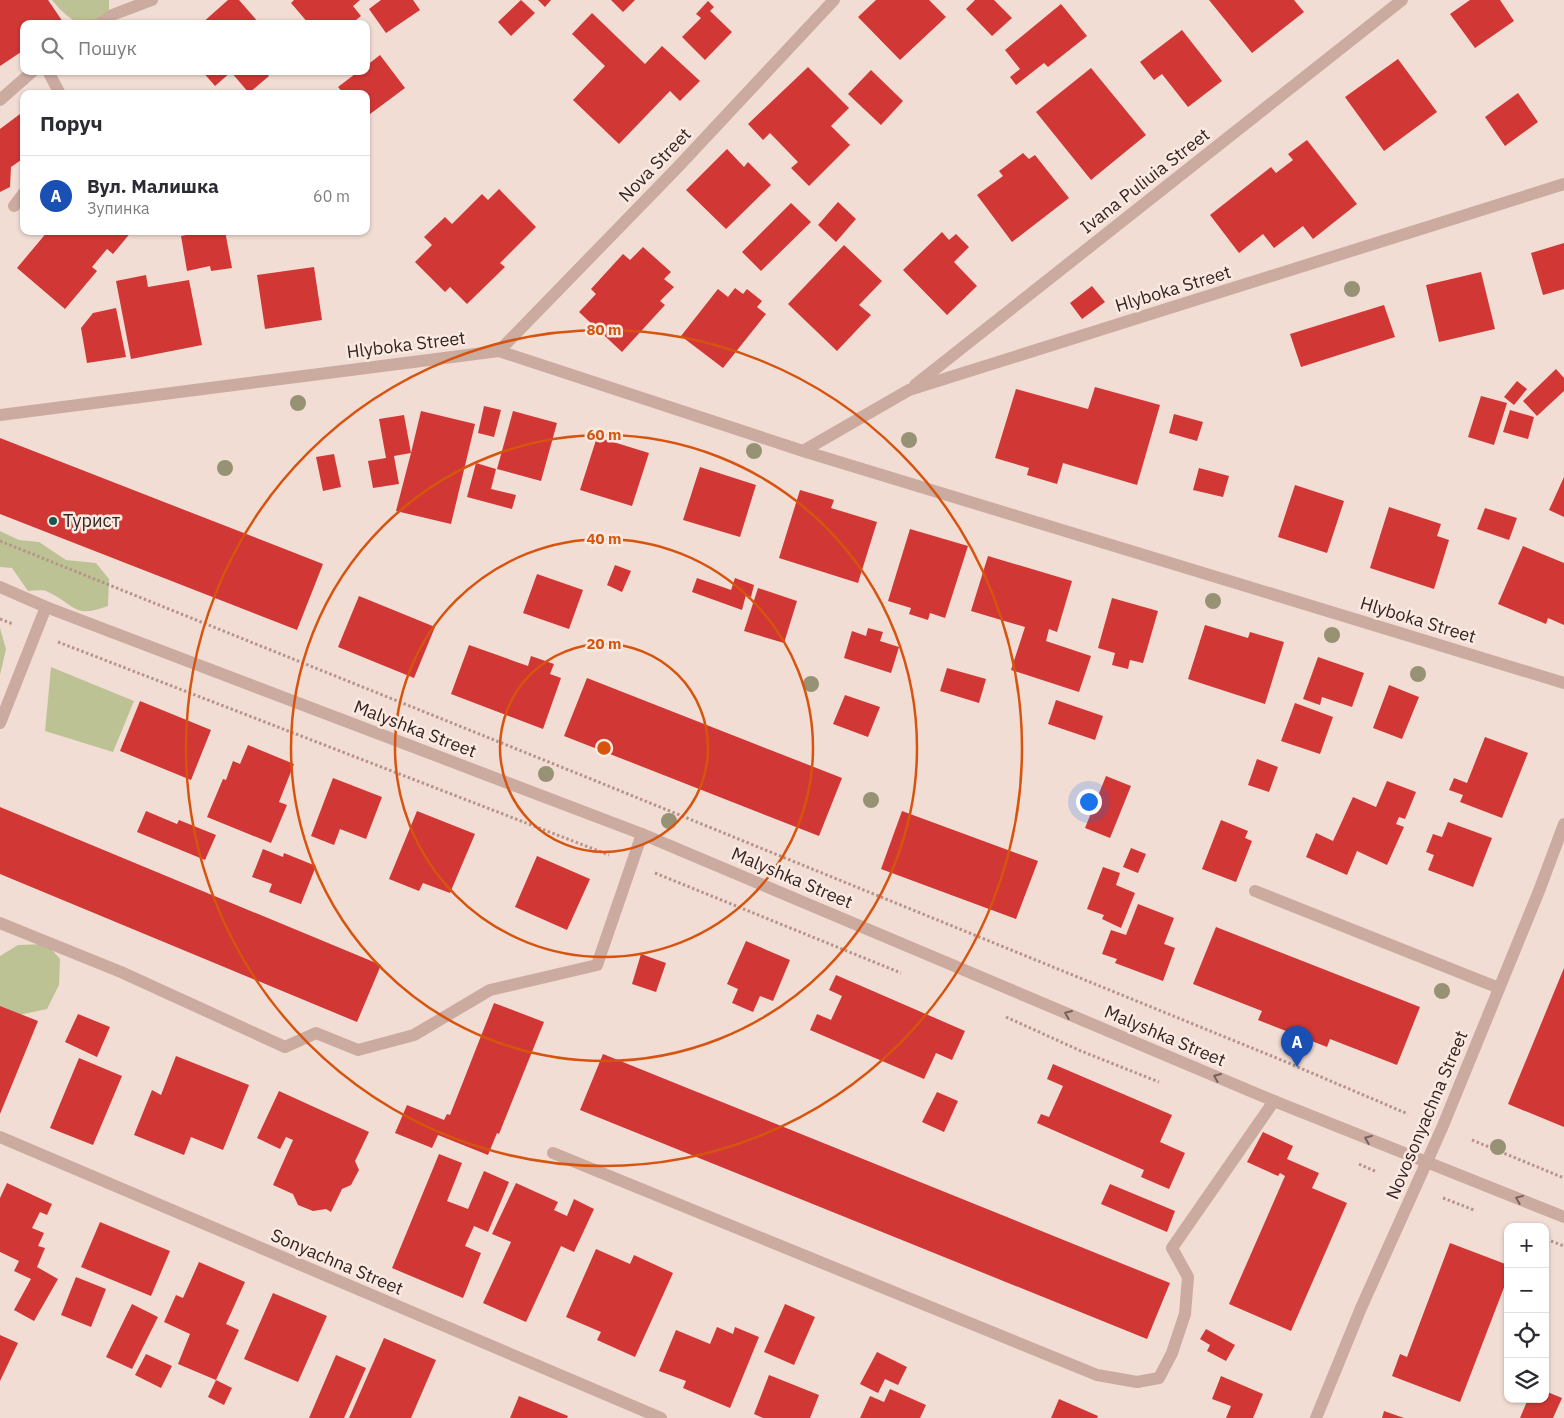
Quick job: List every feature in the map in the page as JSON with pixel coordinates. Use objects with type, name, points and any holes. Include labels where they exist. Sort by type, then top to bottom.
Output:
[{"type":"street","points":[[105,20],[112,15],[152,0]]},
{"type":"street","name":"Nova Street","points":[[499,351],[676,169],[834,0]]},
{"type":"street","name":"Ivana Puliuia Street","points":[[909,390],[1402,0]]},
{"type":"street","points":[[0,100],[28,75]]},
{"type":"street","points":[[50,75],[58,90]]},
{"type":"street","name":"Hlyboka Street","points":[[803,451],[909,390],[1564,184]]},
{"type":"street","points":[[14,206],[20,198]]},
{"type":"street","name":"Hlyboka Street","points":[[0,414],[499,351],[803,451],[1564,683]]},
{"type":"street","name":"Malyshka Street","points":[[0,587],[46,607],[642,834],[1274,1101],[1564,1217]]},
{"type":"street","points":[[0,724],[46,607]]},
{"type":"street","name":"Novosonyachna Street","points":[[1316,1418],[1360,1308],[1428,1163],[1564,824]]},
{"type":"street","points":[[0,923],[121,972],[285,1047],[316,1033],[358,1050],[414,1035],[490,990],[597,965],[642,834]]},
{"type":"street","points":[[1255,891],[1499,988]]},
{"type":"street","points":[[553,1153],[1098,1375],[1138,1382],[1159,1378],[1172,1353],[1185,1314],[1188,1277],[1172,1248],[1274,1101]]},
{"type":"street","name":"Sonyachna Street","points":[[0,1137],[661,1418]]},
{"type":"path","points":[[0,541],[587,777],[1288,1063],[1408,1114]]},
{"type":"path","points":[[0,619],[632,863],[910,976]]},
{"type":"path","points":[[1000,1014],[1081,1051],[1161,1083]]},
{"type":"path","points":[[1472,1140],[1564,1178]]},
{"type":"path","points":[[1350,1160],[1377,1172]]},
{"type":"path","points":[[1549,1240],[1564,1246]]},
{"type":"green space","points":[[52,0],[109,0],[109,12],[99,20],[73,20]]},
{"type":"green space","points":[[0,531],[19,540],[39,542],[66,560],[96,563],[109,579],[108,606],[97,610],[81,611],[46,591],[28,591],[12,568],[0,567]]},
{"type":"green space","points":[[0,628],[6,649],[0,675]]},
{"type":"green space","points":[[51,667],[134,701],[113,752],[45,731]]},
{"type":"green space","points":[[47,944],[60,959],[59,985],[47,1009],[0,1019],[0,956],[18,945]]},
{"type":"building","points":[[0,0],[48,0],[62,20],[20,20],[20,53],[0,66]]},
{"type":"building","points":[[228,0],[239,0],[256,20],[206,20]]},
{"type":"building","points":[[294,0],[360,0],[353,6],[361,16],[356,20],[306,20],[291,3]]},
{"type":"building","points":[[381,0],[413,0],[420,10],[386,33],[369,9]]},
{"type":"building","points":[[521,0],[535,13],[511,36],[498,22]]},
{"type":"building","points":[[538,0],[551,0],[545,7]]},
{"type":"building","points":[[611,0],[635,0],[623,12]]},
{"type":"building","points":[[876,0],[929,0],[946,17],[900,60],[858,17]]},
{"type":"building","points":[[975,0],[994,0],[1012,18],[992,36],[966,9]]},
{"type":"building","points":[[1209,0],[1294,0],[1304,12],[1252,53]]},
{"type":"building","points":[[1470,0],[1500,0],[1514,21],[1475,48],[1450,14]]},
{"type":"building","points":[[708,1],[714,7],[710,11],[732,32],[705,60],[682,37],[701,18],[696,14]]},
{"type":"building","points":[[1061,4],[1087,36],[1048,67],[1044,63],[1016,85],[1010,77],[1020,69],[1005,50]]},
{"type":"building","points":[[592,13],[645,64],[662,46],[700,81],[680,101],[670,91],[619,144],[573,100],[605,66],[572,34]]},
{"type":"building","points":[[1182,30],[1222,81],[1188,107],[1162,74],[1154,80],[1140,62]]},
{"type":"building","points":[[380,55],[405,88],[370,114],[370,90],[341,90],[338,87],[354,75],[370,75],[370,63]]},
{"type":"building","points":[[1398,59],[1437,112],[1384,151],[1345,97]]},
{"type":"building","points":[[808,67],[849,108],[831,126],[850,145],[809,186],[791,168],[798,162],[770,133],[763,140],[748,124]]},
{"type":"building","points":[[1091,68],[1146,135],[1091,180],[1036,112]]},
{"type":"building","points":[[871,70],[903,101],[881,125],[848,94]]},
{"type":"building","points":[[205,75],[228,75],[215,86]]},
{"type":"building","points":[[234,75],[269,76],[253,90],[246,90]]},
{"type":"building","points":[[1518,93],[1538,122],[1505,146],[1485,117]]},
{"type":"building","points":[[20,114],[20,161],[11,167],[10,187],[0,192],[0,129]]},
{"type":"building","points":[[1307,140],[1357,204],[1313,239],[1303,226],[1274,248],[1263,234],[1239,253],[1210,215],[1271,167],[1276,173],[1293,160],[1288,154]]},
{"type":"building","points":[[727,149],[744,167],[748,162],[771,185],[726,229],[686,190]]},
{"type":"building","points":[[1023,153],[1029,159],[1035,155],[1069,198],[1012,242],[977,195],[1003,176],[999,171]]},
{"type":"building","points":[[499,189],[536,227],[500,263],[505,267],[467,304],[450,287],[445,292],[415,262],[432,245],[424,237],[445,217],[452,224],[482,194],[488,200]]},
{"type":"building","points":[[838,202],[856,219],[836,242],[818,225]]},
{"type":"building","points":[[791,203],[811,222],[761,271],[742,252]]},
{"type":"building","points":[[942,232],[949,240],[956,234],[969,247],[954,262],[977,286],[947,315],[903,270]]},
{"type":"building","points":[[45,235],[129,235],[113,254],[107,249],[92,267],[97,271],[65,309],[17,268]]},
{"type":"building","points":[[226,235],[232,268],[211,271],[210,266],[187,271],[181,236]]},
{"type":"building","points":[[1564,243],[1564,289],[1543,295],[1531,253]]},
{"type":"building","points":[[844,245],[882,281],[859,305],[871,315],[837,351],[788,304]]},
{"type":"building","points":[[643,247],[671,272],[664,279],[674,287],[660,301],[665,305],[622,352],[579,312],[596,294],[591,289],[623,254],[630,260]]},
{"type":"building","points":[[314,267],[322,320],[265,329],[257,275]]},
{"type":"building","points":[[1481,272],[1495,329],[1439,342],[1426,285]]},
{"type":"building","points":[[146,275],[148,287],[189,280],[202,345],[131,359],[116,281]]},
{"type":"building","points":[[1092,286],[1105,302],[1082,319],[1070,303]]},
{"type":"building","points":[[735,288],[743,294],[747,289],[762,301],[757,307],[766,314],[723,368],[681,336],[718,289],[728,297]]},
{"type":"building","points":[[1384,305],[1395,337],[1301,367],[1290,334]]},
{"type":"building","points":[[116,308],[126,357],[87,363],[81,328],[93,313]]},
{"type":"building","points":[[1556,369],[1564,378],[1564,391],[1537,416],[1523,401]]},
{"type":"building","points":[[1517,381],[1527,389],[1514,405],[1504,397]]},
{"type":"building","points":[[1095,387],[1160,405],[1137,485],[1063,463],[1057,484],[1027,475],[1029,468],[995,458],[1016,389],[1088,409]]},
{"type":"building","points":[[1481,396],[1507,403],[1494,445],[1468,437]]},
{"type":"building","points":[[484,406],[501,410],[494,437],[478,433]]},
{"type":"building","points":[[1510,410],[1534,417],[1528,439],[1503,432]]},
{"type":"building","points":[[421,411],[475,424],[451,524],[396,511]]},
{"type":"building","points":[[513,411],[557,423],[541,481],[497,469]]},
{"type":"building","points":[[1174,414],[1203,422],[1197,441],[1169,433]]},
{"type":"building","points":[[404,415],[411,453],[394,456],[399,484],[373,488],[368,461],[386,458],[379,419]]},
{"type":"building","points":[[597,437],[649,453],[632,506],[580,490]]},
{"type":"building","points":[[0,438],[323,564],[297,630],[0,514]]},
{"type":"building","points":[[334,454],[341,487],[323,491],[316,457]]},
{"type":"building","points":[[476,463],[496,469],[491,489],[516,495],[512,509],[467,497]]},
{"type":"building","points":[[700,467],[756,485],[740,537],[683,520]]},
{"type":"building","points":[[1199,468],[1229,476],[1223,497],[1193,490]]},
{"type":"building","points":[[1564,477],[1564,517],[1549,510]]},
{"type":"building","points":[[1295,485],[1344,501],[1327,553],[1278,537]]},
{"type":"building","points":[[800,490],[834,500],[831,508],[877,522],[858,583],[779,558]]},
{"type":"building","points":[[1389,507],[1441,524],[1437,536],[1449,540],[1434,589],[1370,568]]},
{"type":"building","points":[[1485,508],[1517,518],[1509,540],[1477,529]]},
{"type":"building","points":[[910,529],[968,546],[945,618],[930,613],[928,620],[909,614],[911,608],[888,601]]},
{"type":"building","points":[[1523,546],[1564,563],[1564,625],[1548,618],[1546,624],[1498,604]]},
{"type":"building","points":[[988,556],[1072,581],[1057,632],[1049,629],[1046,641],[1091,656],[1079,692],[1011,670],[1025,627],[971,611]]},
{"type":"building","points":[[615,565],[631,571],[622,592],[607,585]]},
{"type":"building","points":[[537,574],[583,590],[569,629],[523,613]]},
{"type":"building","points":[[697,578],[731,590],[735,578],[754,585],[751,597],[746,595],[742,610],[692,592]]},
{"type":"building","points":[[758,588],[797,601],[784,643],[744,631]]},
{"type":"building","points":[[359,596],[435,627],[414,678],[338,647]]},
{"type":"building","points":[[1112,598],[1158,611],[1143,663],[1130,660],[1128,669],[1112,665],[1115,653],[1098,648]]},
{"type":"building","points":[[1205,625],[1248,638],[1250,632],[1284,642],[1265,704],[1188,679]]},
{"type":"building","points":[[868,628],[883,632],[880,641],[899,647],[891,673],[844,658],[852,631],[866,636]]},
{"type":"building","points":[[469,645],[528,666],[531,656],[554,664],[550,674],[561,678],[543,729],[451,694]]},
{"type":"building","points":[[1318,657],[1364,673],[1352,707],[1322,697],[1320,705],[1303,699]]},
{"type":"building","points":[[947,668],[986,679],[979,703],[940,691]]},
{"type":"building","points":[[587,678],[842,778],[819,836],[564,736]]},
{"type":"building","points":[[1389,685],[1419,697],[1402,739],[1373,728]]},
{"type":"building","points":[[845,695],[880,707],[868,737],[833,724]]},
{"type":"building","points":[[1056,700],[1103,716],[1095,740],[1048,724]]},
{"type":"building","points":[[140,701],[211,730],[191,780],[120,751]]},
{"type":"building","points":[[1295,703],[1333,717],[1320,754],[1281,741]]},
{"type":"building","points":[[1485,737],[1528,753],[1502,818],[1460,802],[1463,795],[1449,790],[1454,778],[1467,783]]},
{"type":"building","points":[[248,745],[294,764],[279,802],[287,805],[271,843],[207,817],[223,779],[226,780],[233,761],[240,764]]},
{"type":"building","points":[[1257,759],[1278,767],[1269,792],[1248,785]]},
{"type":"building","points":[[1106,776],[1131,786],[1110,838],[1085,828]]},
{"type":"building","points":[[333,778],[382,797],[366,839],[340,829],[334,845],[311,836]]},
{"type":"building","points":[[1387,781],[1416,792],[1405,819],[1399,817],[1396,824],[1404,827],[1387,865],[1357,851],[1347,875],[1306,857],[1316,833],[1333,841],[1353,797],[1376,807]]},
{"type":"building","points":[[0,807],[381,965],[357,1022],[0,874]]},
{"type":"building","points":[[146,811],[177,824],[179,820],[216,835],[205,860],[137,832]]},
{"type":"building","points":[[417,811],[475,834],[450,893],[423,883],[419,891],[389,879]]},
{"type":"building","points":[[902,811],[1038,861],[1016,919],[881,869]]},
{"type":"building","points":[[1221,820],[1248,831],[1245,838],[1252,841],[1236,882],[1202,869]]},
{"type":"building","points":[[1448,822],[1492,838],[1473,887],[1428,870],[1434,855],[1426,852],[1433,834],[1442,837]]},
{"type":"building","points":[[1131,848],[1146,854],[1138,873],[1123,867]]},
{"type":"building","points":[[263,849],[283,857],[284,853],[316,866],[301,904],[269,892],[272,884],[252,877]]},
{"type":"building","points":[[537,856],[590,879],[567,930],[515,907]]},
{"type":"building","points":[[1103,867],[1120,873],[1116,885],[1135,893],[1121,928],[1102,919],[1104,915],[1087,909]]},
{"type":"building","points":[[1138,904],[1174,918],[1164,944],[1175,948],[1163,981],[1115,963],[1117,959],[1102,954],[1111,930],[1126,935]]},
{"type":"building","points":[[1216,927],[1420,1007],[1397,1065],[1330,1039],[1327,1047],[1258,1020],[1262,1011],[1193,984]]},
{"type":"building","points":[[746,941],[790,960],[773,1001],[760,996],[753,1012],[732,1003],[738,989],[727,984]]},
{"type":"building","points":[[641,954],[666,963],[656,992],[632,984]]},
{"type":"building","points":[[1564,968],[1564,1127],[1508,1104]]},
{"type":"building","points":[[836,975],[965,1031],[952,1060],[936,1053],[924,1079],[810,1030],[817,1014],[831,1020],[842,996],[829,990]]},
{"type":"building","points":[[494,1003],[544,1022],[499,1134],[497,1133],[488,1155],[438,1135],[432,1148],[395,1133],[407,1105],[444,1120],[447,1114],[450,1115]]},
{"type":"building","points":[[0,1006],[38,1021],[0,1114]]},
{"type":"building","points":[[78,1014],[110,1027],[97,1057],[65,1042]]},
{"type":"building","points":[[603,1054],[1170,1283],[1147,1339],[580,1110]]},
{"type":"building","points":[[176,1056],[249,1085],[223,1150],[191,1137],[184,1155],[134,1135],[152,1090],[161,1095]]},
{"type":"building","points":[[79,1058],[122,1076],[93,1145],[50,1128]]},
{"type":"building","points":[[1053,1064],[1172,1115],[1160,1142],[1185,1153],[1169,1189],[1141,1177],[1144,1170],[1037,1123],[1041,1114],[1049,1117],[1063,1086],[1047,1079]]},
{"type":"building","points":[[279,1091],[369,1132],[355,1161],[359,1170],[351,1185],[342,1189],[331,1212],[326,1209],[313,1211],[298,1205],[293,1194],[273,1185],[293,1140],[286,1137],[280,1149],[257,1138]]},
{"type":"building","points":[[937,1092],[958,1101],[944,1132],[922,1122]]},
{"type":"building","points":[[1263,1132],[1293,1146],[1287,1159],[1319,1173],[1312,1188],[1347,1203],[1291,1331],[1229,1304],[1285,1176],[1280,1173],[1278,1176],[1247,1162]]},
{"type":"building","points":[[439,1154],[462,1163],[447,1201],[468,1209],[484,1171],[509,1182],[488,1232],[474,1226],[465,1246],[481,1253],[463,1298],[392,1268]]},
{"type":"building","points":[[7,1183],[52,1204],[47,1215],[40,1212],[32,1228],[44,1233],[38,1246],[45,1248],[37,1267],[58,1279],[34,1321],[14,1310],[31,1279],[14,1271],[19,1261],[0,1252],[0,1198]]},
{"type":"building","points":[[516,1183],[558,1202],[554,1210],[567,1216],[574,1199],[594,1209],[574,1252],[561,1246],[526,1322],[483,1303],[511,1242],[492,1234]]},
{"type":"building","points":[[1110,1184],[1175,1211],[1167,1232],[1101,1204]]},
{"type":"building","points":[[100,1222],[170,1251],[151,1296],[81,1267]]},
{"type":"building","points":[[1450,1243],[1504,1263],[1504,1287],[1460,1402],[1392,1376],[1400,1354],[1407,1357]]},
{"type":"building","points":[[596,1249],[630,1264],[634,1255],[673,1273],[635,1357],[597,1340],[601,1332],[566,1317]]},
{"type":"building","points":[[199,1262],[245,1282],[226,1324],[239,1330],[216,1380],[178,1364],[190,1334],[164,1322],[176,1295],[183,1298]]},
{"type":"building","points":[[76,1277],[106,1289],[91,1327],[61,1315]]},
{"type":"building","points":[[273,1293],[327,1316],[298,1382],[244,1359]]},
{"type":"building","points":[[132,1304],[158,1317],[132,1369],[106,1357]]},
{"type":"building","points":[[785,1304],[815,1317],[794,1365],[764,1352]]},
{"type":"building","points":[[717,1327],[733,1334],[735,1327],[759,1337],[730,1408],[683,1388],[686,1381],[659,1371],[676,1330],[710,1344]]},
{"type":"building","points":[[1206,1329],[1235,1345],[1226,1361],[1207,1351],[1210,1345],[1200,1339]]},
{"type":"building","points":[[0,1335],[18,1343],[0,1381]]},
{"type":"building","points":[[384,1338],[436,1360],[411,1418],[349,1418]]},
{"type":"building","points":[[877,1352],[907,1367],[898,1385],[885,1379],[878,1393],[860,1384]]},
{"type":"building","points":[[146,1354],[172,1366],[161,1388],[135,1375]]},
{"type":"building","points":[[336,1355],[366,1368],[344,1418],[309,1418]]},
{"type":"building","points":[[769,1375],[819,1395],[810,1418],[763,1418],[754,1414]]},
{"type":"building","points":[[1221,1376],[1263,1394],[1253,1418],[1226,1418],[1231,1406],[1212,1399]]},
{"type":"building","points":[[216,1380],[232,1388],[224,1405],[208,1397]]},
{"type":"building","points":[[890,1389],[926,1405],[920,1418],[860,1418],[870,1396],[884,1402]]},
{"type":"building","points":[[1549,1393],[1562,1398],[1553,1418],[1520,1418],[1526,1403],[1549,1403]]},
{"type":"building","points":[[519,1396],[568,1416],[567,1418],[510,1418]]},
{"type":"building","points":[[1059,1399],[1098,1416],[1097,1418],[1051,1418]]},
{"type":"building","points":[[1384,1411],[1404,1418],[1382,1418]]},
{"type":"place","name":"Турист","points":[[53,521]]},
{"type":"place","name":"Вул. Малишка","points":[[1297,1067]]}]
